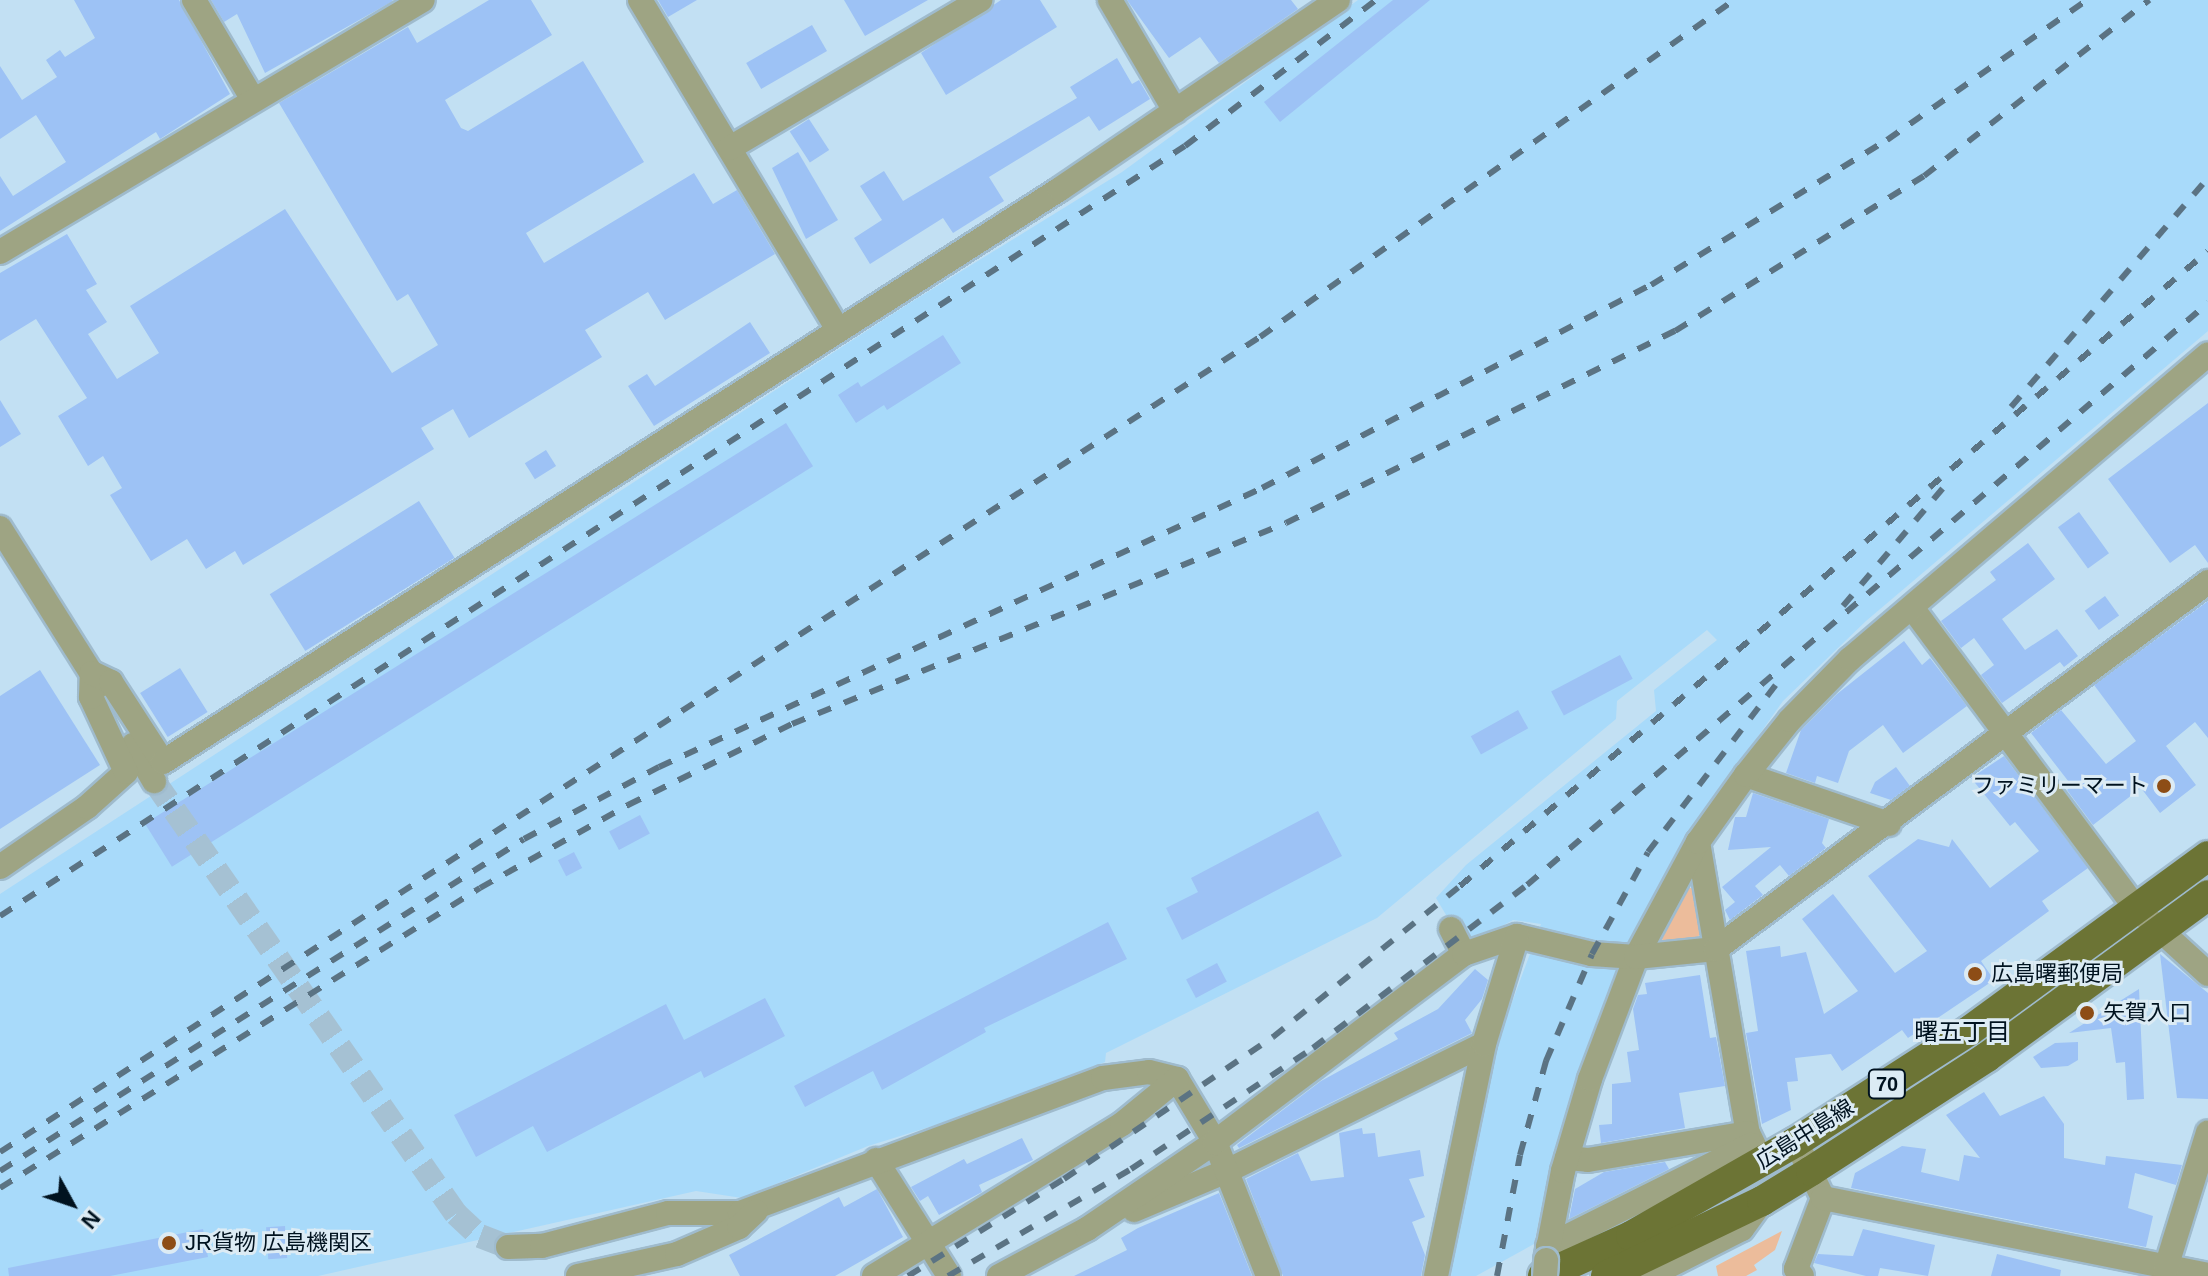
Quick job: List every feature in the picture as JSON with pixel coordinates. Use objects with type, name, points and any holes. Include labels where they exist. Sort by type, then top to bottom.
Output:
[{"type":"main road","name":"広島中島線","points":[[1546,1265],[1631,1236],[1754,1147],[1796,1142],[1969,1031],[2208,856]]},
{"type":"main road","name":"広島中島線","points":[[1606,1276],[1762,1201],[1817,1185],[2208,895]]},
{"type":"street","points":[[194,0],[252,98]]},
{"type":"street","points":[[0,252],[252,98],[423,0]]},
{"type":"street","points":[[640,0],[838,330]]},
{"type":"street","points":[[730,148],[980,0]]},
{"type":"street","points":[[1110,0],[1175,111]]},
{"type":"street","points":[[92,673],[111,682],[163,762],[838,330],[1175,111],[1338,0]]},
{"type":"street","points":[[1546,1265],[1567,1158],[1636,957],[1698,842],[1746,775],[1790,720],[1850,659],[2204,365]]},
{"type":"street","points":[[0,528],[92,673],[154,781]]},
{"type":"street","points":[[1087,1229],[1215,1142],[1464,954],[1517,936],[1592,954],[1636,957],[1716,949],[1889,824],[2208,582]]},
{"type":"street","points":[[1913,609],[2137,909],[2208,974]]},
{"type":"street","points":[[0,867],[87,807],[126,772],[91,697],[92,673]]},
{"type":"street","points":[[1746,775],[1889,824]]},
{"type":"street","points":[[1567,1158],[1588,1160],[1754,1147],[1698,842]]},
{"type":"street","points":[[1451,929],[1464,954]]},
{"type":"street","points":[[1436,1276],[1484,1044],[1517,936]]},
{"type":"street","points":[[999,1276],[1087,1229],[1229,1170],[1484,1044]]},
{"type":"street","points":[[508,1247],[542,1246],[668,1213],[740,1213],[876,1160],[1117,1074],[1149,1072],[1177,1079],[1215,1142],[1229,1170],[1268,1276]]},
{"type":"street","points":[[874,1276],[1122,1124],[1177,1079]]},
{"type":"street","points":[[2165,1271],[2208,1132]]},
{"type":"street","points":[[1793,1274],[1817,1185],[1796,1142]]},
{"type":"street","points":[[876,1160],[949,1276]]},
{"type":"street","points":[[1817,1185],[2165,1271],[2207,1276]]},
{"type":"street","points":[[1649,1276],[1742,1229],[1762,1201]]},
{"type":"street","points":[[578,1276],[677,1254],[739,1227],[761,1206]]},
{"type":"shaded area","points":[[1358,0],[2208,0],[2208,331],[1866,621],[1783,701],[1697,823],[1631,947],[1552,1158],[1534,1244],[1476,1276],[1451,1276],[1460,1185],[1491,1059],[1541,924],[1513,920],[1465,947],[1436,898],[1466,865],[1656,711],[1654,690],[1717,640],[1707,630],[1617,701],[1616,719],[1377,918],[1106,1053],[1105,1062],[978,1112],[868,1146],[742,1198],[696,1191],[318,1276],[0,1276],[0,894],[908,304],[1122,172]]},
{"type":"shaded area","points":[[1686,887],[1695,889],[1703,931],[1695,940],[1663,941],[1660,935]]},
{"type":"shaded area","points":[[1782,1231],[1775,1250],[1754,1265],[1757,1270],[1746,1276],[1718,1276],[1716,1266]]},
{"type":"building","points":[[74,0],[179,0],[230,94],[160,139],[156,132],[0,231],[0,176],[13,196],[66,162],[36,115],[0,139],[0,66],[22,100],[57,77],[46,60],[60,50],[65,57],[95,38]]},
{"type":"building","points":[[211,0],[393,1],[265,73],[237,14],[224,22]]},
{"type":"building","points":[[489,0],[531,0],[552,35],[445,100],[461,128],[468,131],[583,61],[644,162],[526,233],[544,263],[694,173],[713,204],[737,190],[775,254],[665,320],[648,292],[585,330],[602,357],[469,438],[453,409],[421,428],[434,449],[243,565],[235,551],[206,569],[187,539],[151,561],[110,495],[122,488],[103,456],[88,466],[58,416],[87,398],[36,319],[0,341],[0,273],[67,234],[97,284],[86,290],[107,322],[88,334],[117,379],[159,353],[130,306],[285,209],[392,373],[438,345],[408,294],[397,301],[279,103],[408,27],[417,43]]},
{"type":"building","points":[[658,0],[697,0],[668,17]]},
{"type":"building","points":[[844,0],[928,0],[865,36]]},
{"type":"building","points":[[1001,0],[1040,0],[1057,27],[946,95],[921,53]]},
{"type":"building","points":[[1127,0],[1291,0],[1298,9],[1219,63],[1200,37],[1169,58]]},
{"type":"building","points":[[1393,0],[1430,0],[1280,122],[1264,102]]},
{"type":"building","points":[[812,25],[827,51],[761,89],[746,63]]},
{"type":"building","points":[[1117,58],[1132,84],[1139,80],[1150,99],[1099,131],[1089,116],[989,177],[1004,201],[953,233],[943,218],[870,264],[854,238],[882,220],[860,186],[884,171],[903,201],[1077,98],[1070,87]]},
{"type":"building","points":[[809,119],[829,150],[810,163],[790,132]]},
{"type":"building","points":[[798,152],[838,220],[806,239],[772,168]]},
{"type":"building","points":[[750,322],[770,353],[654,426],[628,386],[647,374],[655,386]]},
{"type":"building","points":[[943,335],[961,363],[887,410],[884,405],[856,423],[838,395],[858,382],[861,387]]},
{"type":"building","points":[[0,400],[21,434],[0,447]]},
{"type":"building","points":[[2208,403],[2208,563],[2195,545],[2170,563],[2108,479]]},
{"type":"building","points":[[786,423],[813,466],[172,867],[145,824]]},
{"type":"building","points":[[546,450],[556,466],[535,479],[525,463]]},
{"type":"building","points":[[419,501],[455,558],[305,651],[270,594]]},
{"type":"building","points":[[2079,512],[2109,553],[2088,569],[2058,527]]},
{"type":"building","points":[[2028,543],[2055,579],[2002,619],[2025,650],[2057,629],[2078,656],[2064,667],[2060,662],[2002,703],[1981,675],[1994,665],[1974,638],[1961,648],[1941,621],[1996,580],[1990,572]]},
{"type":"building","points":[[2105,596],[2119,615],[2099,630],[2085,611]]},
{"type":"building","points":[[2208,601],[2208,738],[2195,722],[2166,746],[2196,785],[2160,813],[2141,788],[2093,825],[2067,790],[2072,786],[2031,733],[2061,710],[2106,764],[2136,741],[2094,685]]},
{"type":"building","points":[[1904,641],[1922,665],[1930,658],[1967,706],[1903,753],[1883,725],[1849,751],[1838,783],[1817,776],[1815,783],[1786,773],[1801,730],[1837,694]]},
{"type":"building","points":[[1620,655],[1633,679],[1564,715],[1551,692]]},
{"type":"building","points":[[180,668],[208,712],[168,737],[140,693]]},
{"type":"building","points":[[40,670],[100,765],[0,829],[0,696]]},
{"type":"building","points":[[1518,710],[1528,728],[1481,755],[1471,736]]},
{"type":"building","points":[[2004,756],[2088,868],[2042,901],[2049,911],[1981,961],[1994,980],[1908,1038],[1902,1030],[1842,1071],[1831,1054],[1795,1058],[1798,1081],[1787,1082],[1791,1110],[1762,1124],[1746,1033],[1758,1031],[1746,951],[1780,946],[1781,957],[1806,952],[1824,1014],[1858,991],[1802,919],[1833,894],[1895,973],[1927,951],[1868,876],[1918,839],[1949,847],[1952,839],[1990,888],[2039,851],[2015,822],[2010,826],[1971,778]]},
{"type":"building","points":[[1896,767],[1910,786],[1891,800],[1870,793],[1875,782]]},
{"type":"building","points":[[1753,793],[1829,819],[1822,843],[1826,848],[1789,876],[1780,865],[1755,886],[1763,895],[1730,920],[1725,910],[1735,902],[1722,887],[1771,847],[1728,850],[1735,817],[1746,817]]},
{"type":"building","points":[[1318,811],[1342,856],[1182,940],[1166,908],[1198,892],[1191,878]]},
{"type":"building","points":[[640,815],[650,834],[619,850],[609,831]]},
{"type":"building","points":[[574,852],[582,868],[566,876],[558,860]]},
{"type":"building","points":[[1108,922],[1127,959],[984,1028],[986,1032],[882,1090],[873,1071],[805,1107],[794,1086]]},
{"type":"building","points":[[2160,954],[2208,993],[2208,1099],[2177,1098]]},
{"type":"building","points":[[1217,963],[1227,982],[1196,998],[1186,979]]},
{"type":"building","points":[[1475,969],[1488,980],[1482,999],[1465,1020],[1472,1033],[1239,1148],[1237,1145],[1321,1081],[1398,1039],[1394,1033],[1438,1009]]},
{"type":"building","points":[[1700,975],[1710,1038],[1716,1037],[1725,1086],[1679,1093],[1685,1128],[1601,1143],[1599,1125],[1612,1124],[1612,1084],[1631,1082],[1627,1052],[1639,1050],[1633,1009],[1638,995],[1647,994],[1645,983]]},
{"type":"building","points":[[2139,989],[2144,1099],[2127,1100],[2125,1062],[2116,1063],[2111,1028],[2069,1033]]},
{"type":"building","points":[[765,998],[785,1036],[704,1078],[701,1071],[547,1152],[533,1126],[476,1157],[454,1115],[666,1004],[684,1040]]},
{"type":"building","points":[[2078,1042],[2078,1060],[2068,1066],[2041,1068],[2033,1057],[2055,1043]]},
{"type":"building","points":[[1984,1092],[2000,1116],[2044,1096],[2064,1124],[2064,1158],[2105,1165],[2106,1156],[2182,1165],[2176,1185],[2135,1173],[2128,1208],[2153,1216],[2146,1247],[1851,1188],[1855,1173],[1902,1146],[1926,1149],[1921,1172],[1959,1181],[1964,1155],[1980,1158],[1946,1115]]},
{"type":"building","points":[[1362,1128],[1363,1134],[1375,1133],[1378,1157],[1420,1150],[1424,1176],[1409,1179],[1425,1217],[1412,1222],[1425,1255],[1421,1276],[1283,1276],[1246,1179],[1298,1153],[1311,1181],[1344,1177],[1339,1133]]},
{"type":"building","points":[[1022,1138],[1033,1160],[979,1185],[982,1192],[939,1215],[928,1196],[920,1201],[911,1187],[964,1159],[967,1164]]},
{"type":"building","points":[[1665,1162],[1669,1169],[1569,1219],[1575,1189],[1604,1172]]},
{"type":"building","points":[[877,1189],[903,1237],[835,1276],[740,1276],[729,1255],[839,1197],[844,1207]]},
{"type":"building","points":[[1219,1193],[1252,1276],[1074,1276],[1127,1250],[1121,1238],[1138,1228]]},
{"type":"building","points":[[285,1226],[287,1258],[268,1259],[266,1227]]},
{"type":"building","name":"JR貨物 広島機関区","points":[[203,1229],[208,1257],[110,1276],[9,1276],[8,1268]]},
{"type":"building","points":[[1863,1229],[1935,1245],[1928,1276],[1880,1268],[1878,1276],[1866,1276],[1814,1263],[1818,1254],[1853,1256]]},
{"type":"building","points":[[1997,1254],[2061,1270],[2060,1276],[1991,1276]]},
{"type":"tunnel","points":[[154,781],[456,1214],[480,1236],[508,1247]]},
{"type":"railway","points":[[0,916],[1185,146],[1376,0]]},
{"type":"railway","points":[[0,1152],[1260,337],[1734,0]]},
{"type":"railway","points":[[0,1171],[524,839],[659,767],[1262,488],[1651,285],[1887,140],[2087,0]]},
{"type":"railway","points":[[0,1188],[480,888],[628,805],[792,724],[1286,523],[1675,331],[1924,176],[2149,0]]},
{"type":"railway","points":[[2011,407],[2208,178]]},
{"type":"railway","points":[[908,1276],[1064,1179],[1273,1037],[1460,886],[2208,251]]},
{"type":"railway","points":[[948,1276],[1131,1169],[1313,1048],[1527,885],[2208,303]]},
{"type":"railway","points":[[1843,606],[1944,487]]},
{"type":"railway","points":[[1497,1276],[1520,1155],[1546,1061],[1592,954],[1648,852],[1778,682]]},
{"type":"place","name":"ファミリーマート","points":[[2164,786]]},
{"type":"place","name":"広島曙郵便局","points":[[1975,974]]},
{"type":"place","name":"矢賀入口","points":[[2087,1013]]},
{"type":"place","name":"JR貨物 広島機関区","points":[[169,1243]]},
{"type":"district","name":"曙五丁目","points":[[1962,1032]]}]
